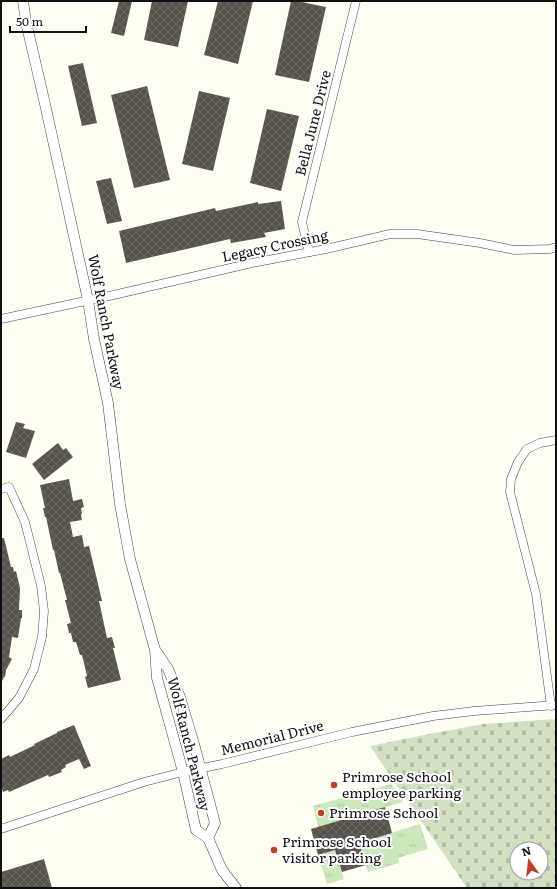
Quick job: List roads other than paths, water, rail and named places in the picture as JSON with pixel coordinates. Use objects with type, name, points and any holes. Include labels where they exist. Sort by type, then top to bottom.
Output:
[{"type":"street","name":"Wolf Ranch Parkway","points":[[23,1],[26,22],[88,300],[94,339],[108,403],[120,504],[130,559],[155,650],[157,678],[183,772],[196,830],[208,838],[222,870],[236,888]]},
{"type":"street","name":"Bella June Drive","points":[[309,252],[302,222],[356,1]]},
{"type":"street","name":"Legacy Crossing","points":[[1,319],[390,234],[417,234],[514,250],[550,249],[556,247]]},
{"type":"street","points":[[554,705],[536,594],[510,492],[511,479],[518,462],[527,449],[540,443],[556,440]]},
{"type":"street","points":[[1,719],[19,698],[34,669],[42,637],[44,611],[41,586],[25,522],[5,488]]},
{"type":"street","name":"Wolf Ranch Parkway","points":[[155,650],[168,669],[180,697],[201,769],[215,823],[208,838]]},
{"type":"street","name":"Memorial Drive","points":[[1,829],[144,782],[352,732],[433,716],[474,710],[554,705]]},
{"type":"place","name":"Primrose School employee parking","points":[[334,785]]},
{"type":"place","name":"Primrose School","points":[[321,813]]},
{"type":"place","name":"Primrose School visitor parking","points":[[274,850]]}]
